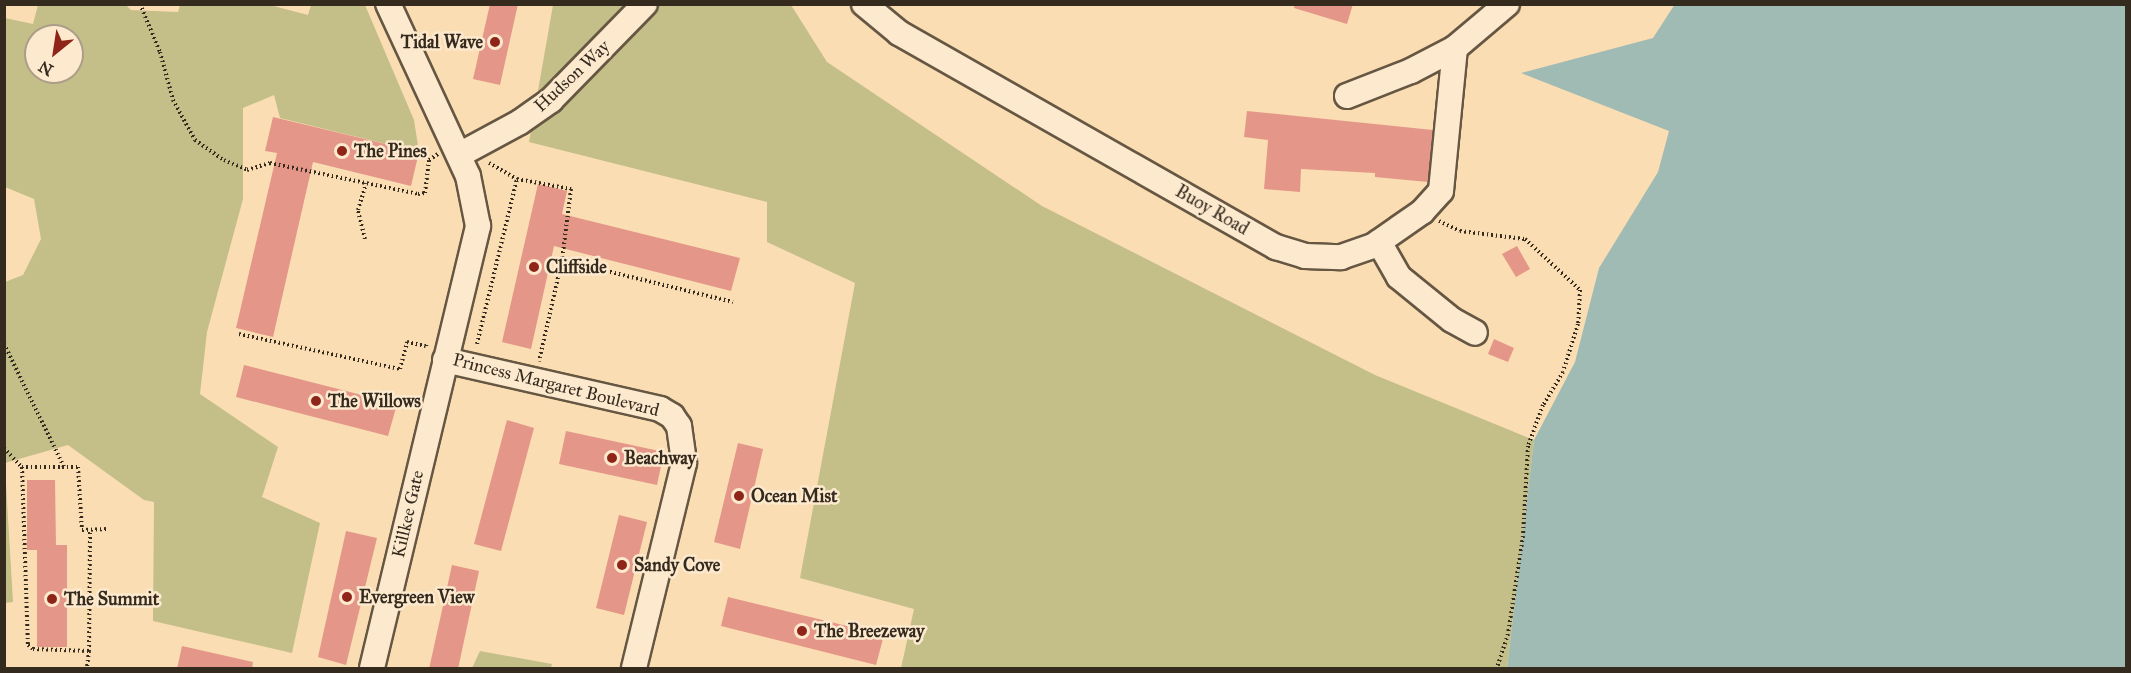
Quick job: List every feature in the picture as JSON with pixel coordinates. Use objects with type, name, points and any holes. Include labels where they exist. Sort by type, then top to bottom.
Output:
[{"type":"street","name":"Princess Margaret Boulevard","points":[[388,4],[456,150],[477,206],[478,226],[445,360],[660,409],[672,416],[679,426],[684,463],[634,669]]},
{"type":"street","name":"Hudson Way","points":[[456,150],[520,122],[551,100],[645,4]]},
{"type":"street","name":"Buoy Road","points":[[864,4],[899,33],[1276,247],[1305,256],[1341,257],[1379,242],[1422,212],[1441,190],[1445,172],[1455,48]]},
{"type":"street","points":[[1347,96],[1411,72],[1455,48],[1507,4]]},
{"type":"street","points":[[1379,242],[1399,278],[1452,320],[1475,333]]},
{"type":"street","name":"Killkee Gate","points":[[372,669],[445,360]]},
{"type":"path","points":[[10,4],[27,4]]},
{"type":"path","points":[[140,4],[160,52],[173,100],[195,140],[224,160],[247,170],[270,163],[425,193],[429,160],[456,150]]},
{"type":"path","points":[[488,162],[517,178],[571,189],[562,260],[537,367]]},
{"type":"path","points":[[477,344],[517,178]]},
{"type":"path","points":[[365,239],[358,210],[366,183]]},
{"type":"path","points":[[1422,212],[1460,231],[1525,239],[1580,290],[1578,324],[1563,372],[1543,405],[1528,446],[1523,536],[1508,634],[1497,669]]},
{"type":"path","points":[[562,260],[733,302]]},
{"type":"path","points":[[239,334],[399,369],[407,342],[426,346],[430,336]]},
{"type":"path","points":[[467,342],[477,344],[484,350]]},
{"type":"path","points":[[4,344],[64,467]]},
{"type":"path","points":[[4,448],[22,467],[28,645],[33,649],[89,651]]},
{"type":"path","points":[[22,467],[78,467],[82,530],[108,530]]},
{"type":"path","points":[[87,669],[90,530]]},
{"type":"shaded area","points":[[266,4],[308,15],[311,5],[365,5],[414,120],[419,152],[280,118],[274,95],[243,108],[243,199],[207,332],[200,394],[278,447],[262,497],[320,523],[292,653],[153,621],[154,502],[144,500],[68,445],[5,463],[5,282],[23,275],[41,239],[34,199],[5,187],[5,18],[33,24],[38,5],[126,5],[131,10],[178,12],[180,5]]},
{"type":"shaded area","points":[[553,5],[791,5],[827,62],[1042,206],[1375,375],[1534,440],[1507,668],[901,668],[914,609],[800,578],[855,283],[767,242],[767,202],[529,142]]},
{"type":"shaded area","points":[[5,467],[13,602],[4,603]]},
{"type":"shaded area","points":[[480,651],[552,664],[551,668],[472,668]]},
{"type":"water","points":[[1675,4],[2126,5],[2126,668],[1507,668],[1534,440],[1575,362],[1599,268],[1658,172],[1669,131],[1521,73],[1653,38]]},
{"type":"building","name":"Tidal Wave","points":[[490,4],[518,4],[500,85],[473,79]]},
{"type":"building","points":[[1295,4],[1353,4],[1347,24],[1294,8]]},
{"type":"building","points":[[1247,111],[1433,130],[1428,182],[1375,177],[1375,173],[1301,169],[1300,192],[1264,189],[1268,140],[1244,137]]},
{"type":"building","points":[[273,117],[419,152],[411,186],[313,162],[273,337],[236,328],[277,153],[265,151]]},
{"type":"building","points":[[538,184],[567,191],[562,214],[740,258],[731,291],[554,246],[531,349],[502,342]]},
{"type":"building","points":[[1517,246],[1530,269],[1516,277],[1502,254]]},
{"type":"building","points":[[1494,339],[1514,348],[1508,362],[1488,354]]},
{"type":"building","name":"The Willows","points":[[244,365],[397,404],[388,436],[236,397]]},
{"type":"building","points":[[507,420],[534,428],[501,551],[474,544]]},
{"type":"building","name":"Beachway","points":[[566,431],[664,452],[657,485],[559,464]]},
{"type":"building","name":"Ocean Mist","points":[[738,443],[763,449],[740,549],[714,542]]},
{"type":"building","name":"The Summit","points":[[27,480],[55,480],[56,545],[67,545],[67,647],[37,647],[37,550],[27,550]]},
{"type":"building","name":"Sandy Cove","points":[[619,515],[647,522],[624,615],[596,608]]},
{"type":"building","name":"Evergreen View","points":[[346,531],[377,538],[346,665],[318,657]]},
{"type":"building","points":[[452,565],[479,571],[458,669],[429,669]]},
{"type":"building","name":"The Breezeway","points":[[728,597],[884,635],[876,665],[721,626]]},
{"type":"building","points":[[182,646],[253,662],[252,669],[177,669]]},
{"type":"place","name":"Tidal Wave","points":[[495,42]]},
{"type":"place","name":"The Pines","points":[[342,151]]},
{"type":"place","name":"Cliffside","points":[[534,267]]},
{"type":"place","name":"The Willows","points":[[316,401]]},
{"type":"place","name":"Beachway","points":[[612,458]]},
{"type":"place","name":"Ocean Mist","points":[[739,496]]},
{"type":"place","name":"Sandy Cove","points":[[622,565]]},
{"type":"place","name":"Evergreen View","points":[[347,597]]},
{"type":"place","name":"The Summit","points":[[52,599]]},
{"type":"place","name":"The Breezeway","points":[[802,631]]}]
